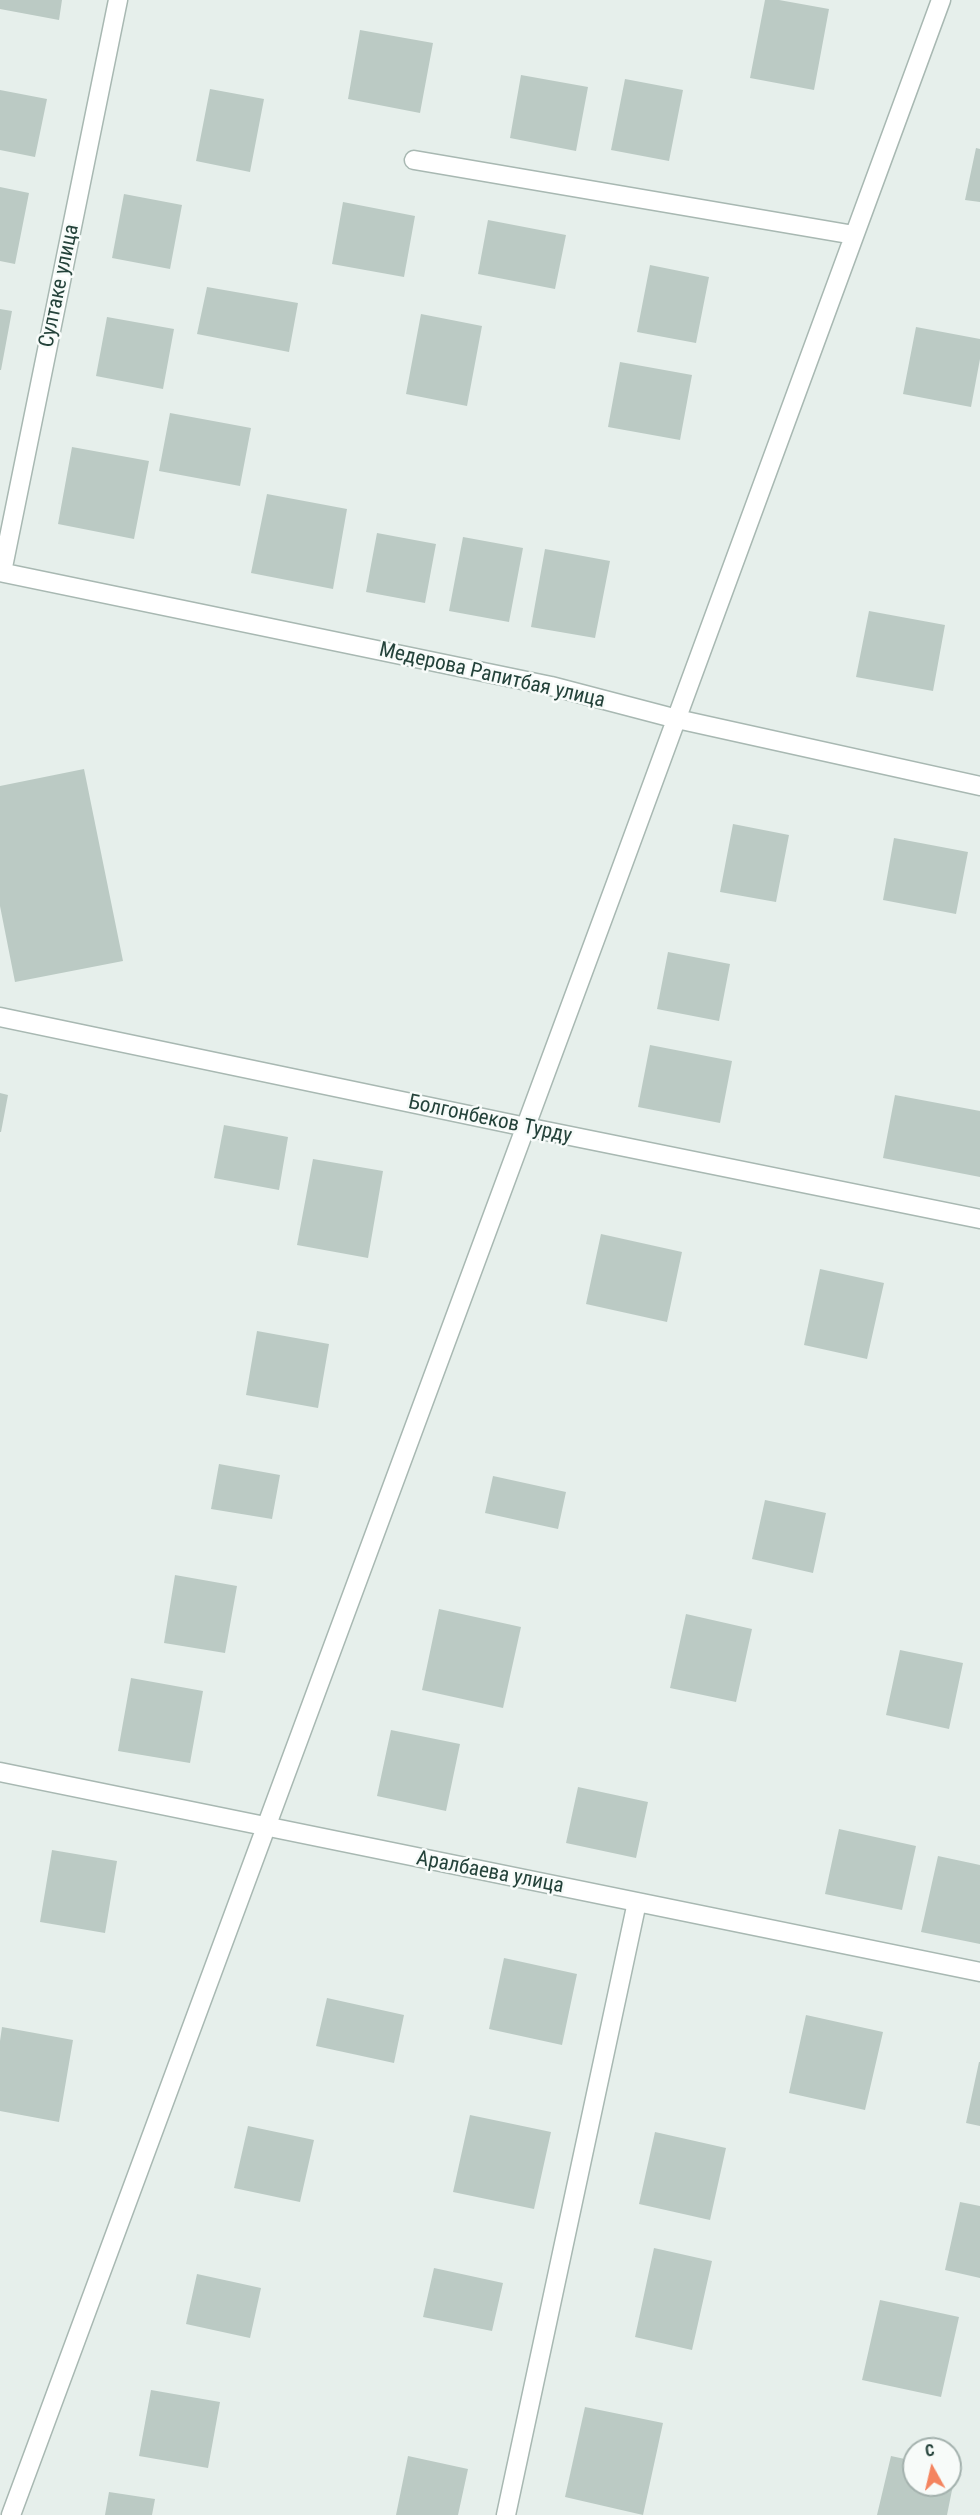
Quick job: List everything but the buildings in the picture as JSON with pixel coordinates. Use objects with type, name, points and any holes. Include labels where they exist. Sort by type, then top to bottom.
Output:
[{"type":"street","name":"Султаке улица","points":[[1,572],[118,0]]},
{"type":"street","points":[[11,2515],[941,0]]},
{"type":"street","points":[[414,160],[854,235]]},
{"type":"street","name":"Медерова Рапитбая улица","points":[[1,572],[550,686],[677,719],[980,786]]},
{"type":"street","name":"Болгонбеков Турду","points":[[0,1017],[980,1219]]},
{"type":"street","name":"Аралбаева улица","points":[[0,1772],[980,1972]]},
{"type":"street","points":[[506,2515],[637,1902]]}]
